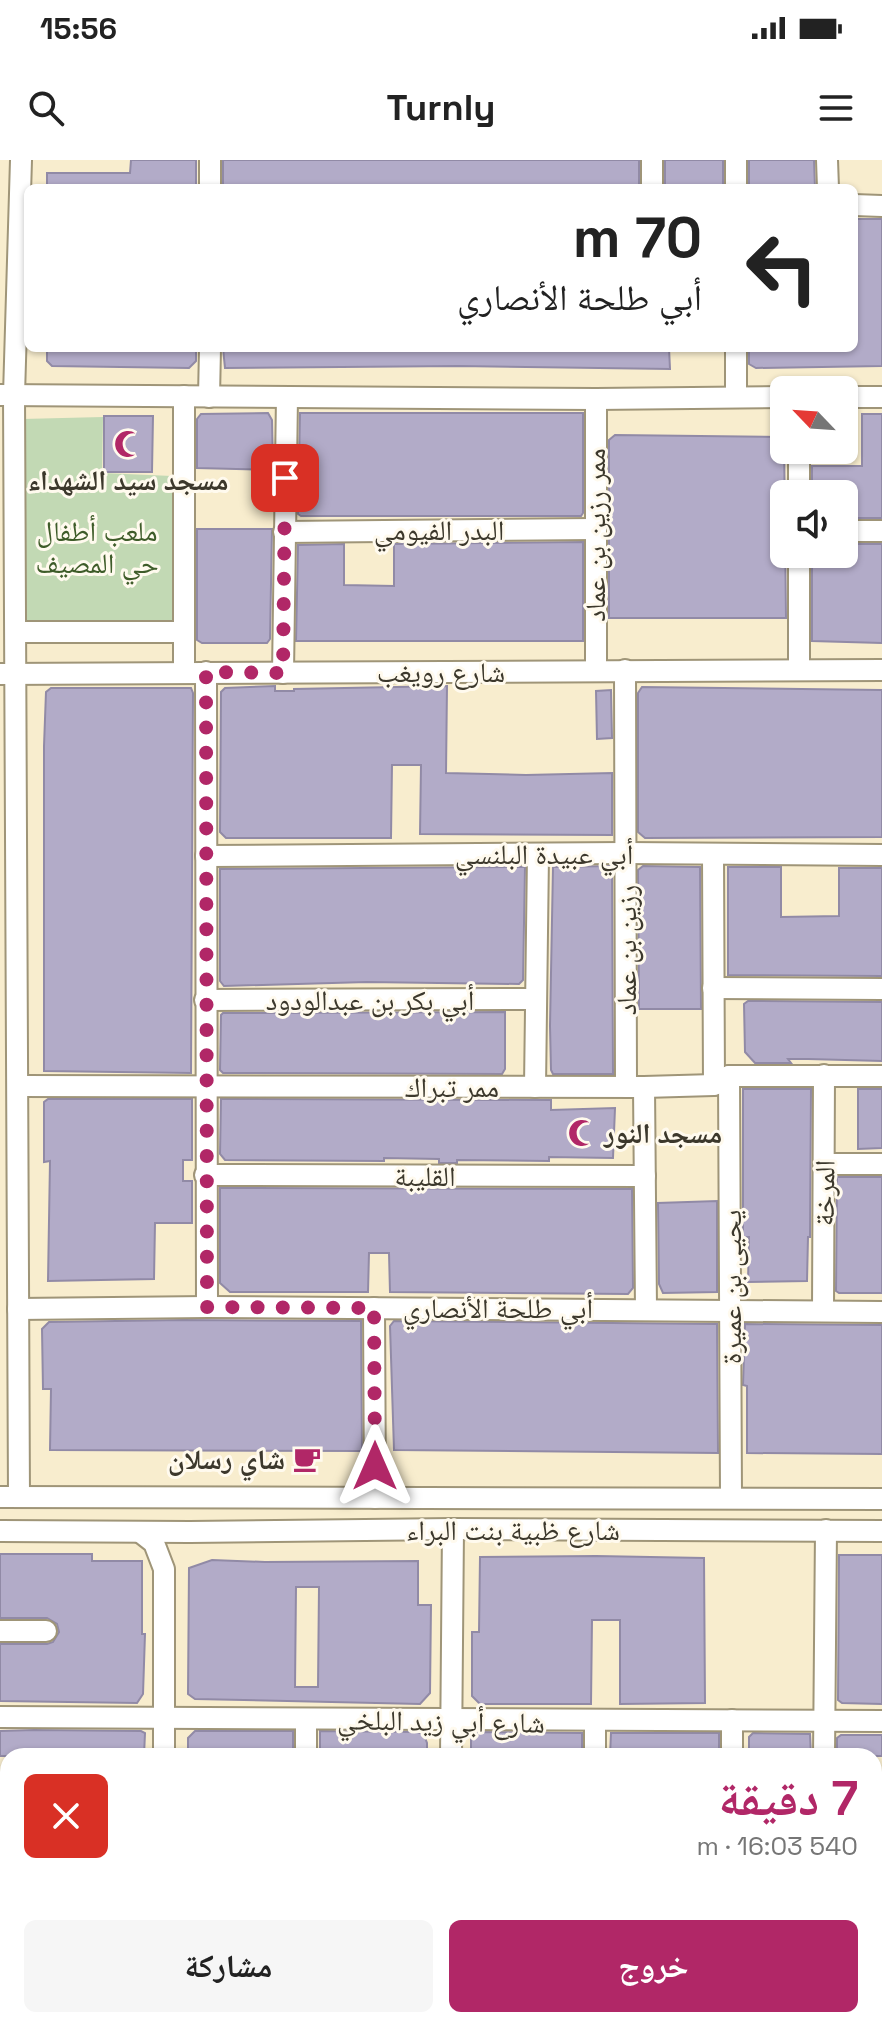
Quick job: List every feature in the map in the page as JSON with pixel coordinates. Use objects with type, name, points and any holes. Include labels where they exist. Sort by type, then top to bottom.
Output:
[{"type":"street","points":[[10,1497],[18,1309],[8,674],[17,632],[7,395],[21,160]]},
{"type":"street","points":[[210,160],[210,184]]},
{"type":"street","points":[[652,160],[652,184]]},
{"type":"street","points":[[736,160],[736,184]]},
{"type":"street","points":[[827,160],[828,184]]},
{"type":"street","points":[[858,205],[882,206]]},
{"type":"street","points":[[209,397],[210,352]]},
{"type":"street","points":[[736,352],[736,397]]},
{"type":"street","points":[[7,395],[596,399],[770,397]]},
{"type":"street","points":[[184,396],[184,673]]},
{"type":"street","points":[[283,673],[287,397]]},
{"type":"street","points":[[858,397],[882,397]]},
{"type":"street","name":"ممر رزين بن عماد","points":[[596,399],[596,671]]},
{"type":"street","name":"البدر الفيومي","points":[[284,532],[594,529]]},
{"type":"street","points":[[858,531],[882,531]]},
{"type":"street","points":[[799,568],[799,668]]},
{"type":"street","points":[[17,632],[183,632]]},
{"type":"street","name":"رزين بن عماد","points":[[625,670],[626,853],[635,1087],[645,1176],[646,1309]]},
{"type":"street","name":"شارع رويغب","points":[[8,674],[882,670]]},
{"type":"street","points":[[206,672],[207,1307]]},
{"type":"street","points":[[535,1087],[538,854]]},
{"type":"street","name":"يحيى بن عميرة","points":[[713,855],[713,988],[722,1081],[731,1311],[731,1497]]},
{"type":"street","name":"أبي عبيدة البلنسي","points":[[206,856],[882,855]]},
{"type":"street","points":[[713,988],[882,989]]},
{"type":"street","name":"أبي بكر بن عبدالودود","points":[[205,1000],[536,999]]},
{"type":"street","name":"ممر تبراك","points":[[12,1080],[206,1085],[635,1087],[824,1075],[882,1076]]},
{"type":"street","name":"المرخة","points":[[823,1311],[824,1075]]},
{"type":"street","points":[[824,1164],[882,1164]]},
{"type":"street","name":"القليبة","points":[[205,1175],[645,1176]]},
{"type":"street","name":"أبي طلحة الأنصاري","points":[[18,1309],[207,1307],[882,1312]]},
{"type":"street","points":[[374,1308],[375,1498]]},
{"type":"street","name":"شارع ظبية بنت البراء","points":[[10,1497],[882,1499]]},
{"type":"street","points":[[451,1748],[453,1529]]},
{"type":"street","points":[[824,1748],[826,1530]]},
{"type":"street","name":"شارع ظبية بنت البراء","points":[[0,1531],[882,1531]]},
{"type":"street","points":[[140,1532],[154,1543],[164,1569]]},
{"type":"street","points":[[164,1748],[164,1569],[171,1550],[190,1532]]},
{"type":"street","points":[[0,1631],[46,1631]]},
{"type":"street","name":"شارع أبي زيد البلخي","points":[[0,1717],[882,1721]]},
{"type":"street","points":[[306,1719],[306,1748]]},
{"type":"street","points":[[732,1720],[732,1748]]},
{"type":"street","points":[[595,1722],[595,1748]]},
{"type":"green space","name":"ملعب أطفال حي المصيف","points":[[103,417],[102,473],[172,476],[174,620],[23,622],[22,419]]},
{"type":"building","points":[[131,160],[196,160],[196,184],[47,184],[47,173],[130,173]]},
{"type":"building","points":[[223,160],[639,160],[639,184],[223,184]]},
{"type":"building","points":[[665,160],[723,160],[723,184],[665,184]]},
{"type":"building","points":[[749,160],[814,160],[815,184],[749,184]]},
{"type":"building","points":[[858,219],[882,219],[882,366],[756,368],[749,364],[749,352],[858,352]]},
{"type":"building","points":[[47,352],[196,352],[196,361],[189,368],[52,366],[47,361]]},
{"type":"building","points":[[223,352],[669,352],[670,369],[458,366],[225,368]]},
{"type":"building","points":[[268,413],[272,420],[273,470],[197,468],[197,419],[201,414]]},
{"type":"building","points":[[300,413],[583,413],[583,513],[581,516],[301,516],[298,514]]},
{"type":"building","points":[[862,414],[882,414],[882,518],[858,518],[858,480],[812,480],[812,466],[862,466]]},
{"type":"building","name":"مسجد سيد الشهداء","points":[[104,416],[153,416],[152,472],[104,472]]},
{"type":"building","points":[[615,435],[770,437],[770,464],[784,464],[784,480],[770,480],[770,568],[785,568],[786,618],[609,618],[609,440]]},
{"type":"building","points":[[197,529],[272,529],[270,639],[267,643],[202,643],[197,640]]},
{"type":"building","points":[[583,542],[583,641],[296,641],[298,545],[344,544],[344,585],[394,586],[394,544]]},
{"type":"building","points":[[858,544],[882,544],[882,643],[812,641],[812,568],[858,568]]},
{"type":"building","points":[[275,686],[275,691],[294,691],[447,686],[446,773],[612,773],[612,835],[420,834],[421,765],[392,765],[391,838],[226,838],[220,832],[221,692],[225,688]]},
{"type":"building","points":[[642,687],[882,690],[882,837],[645,838],[638,832],[638,693]]},
{"type":"building","points":[[51,688],[191,688],[193,693],[191,1073],[44,1071],[44,746],[46,692]]},
{"type":"building","points":[[611,690],[612,738],[597,739],[596,691]]},
{"type":"building","points":[[612,866],[613,1074],[553,1074],[550,1026],[553,867]]},
{"type":"building","points":[[643,866],[700,867],[701,1009],[639,1009],[638,870]]},
{"type":"building","points":[[525,867],[523,980],[519,984],[367,982],[224,986],[220,981],[220,869]]},
{"type":"building","points":[[728,867],[781,867],[781,917],[839,916],[839,868],[882,868],[882,976],[728,975]]},
{"type":"building","points":[[748,1001],[882,1002],[882,1061],[788,1059],[791,1063],[755,1063],[745,1052],[744,1004]]},
{"type":"building","points":[[505,1012],[505,1069],[502,1074],[223,1073],[220,1070],[223,1013]]},
{"type":"building","points":[[743,1089],[811,1089],[807,1281],[748,1282],[749,1237],[743,1237]]},
{"type":"building","points":[[858,1089],[882,1089],[882,1148],[858,1149]]},
{"type":"building","points":[[48,1099],[192,1099],[192,1160],[183,1160],[183,1181],[192,1181],[192,1223],[155,1223],[154,1279],[48,1281],[50,1161],[44,1162],[44,1102]]},
{"type":"building","points":[[221,1099],[551,1100],[551,1110],[615,1108],[613,1158],[549,1157],[549,1161],[457,1160],[457,1163],[439,1163],[439,1159],[384,1158],[384,1161],[225,1160],[220,1154]]},
{"type":"building","points":[[837,1177],[882,1177],[882,1293],[836,1291]]},
{"type":"building","points":[[220,1188],[632,1189],[633,1288],[628,1294],[390,1292],[389,1253],[369,1253],[368,1292],[230,1292],[220,1283]]},
{"type":"building","points":[[717,1201],[717,1292],[663,1293],[659,1284],[658,1203]]},
{"type":"building","points":[[361,1321],[362,1451],[50,1450],[51,1389],[43,1389],[42,1329],[49,1322]]},
{"type":"building","points":[[394,1321],[717,1324],[718,1453],[394,1450],[390,1326]]},
{"type":"building","points":[[745,1324],[882,1325],[882,1454],[747,1453],[747,1386],[743,1385]]},
{"type":"building","points":[[0,1554],[92,1554],[92,1561],[142,1561],[142,1634],[145,1634],[143,1694],[137,1703],[0,1701],[0,1644],[47,1644],[53,1642],[59,1632],[57,1624],[47,1618],[0,1618]]},
{"type":"building","points":[[839,1555],[882,1555],[882,1704],[842,1703],[838,1700]]},
{"type":"building","points":[[480,1557],[704,1558],[705,1703],[620,1704],[620,1620],[592,1620],[591,1704],[480,1704],[472,1696],[472,1632],[479,1632]]},
{"type":"building","points":[[212,1560],[418,1561],[418,1605],[431,1605],[430,1693],[420,1704],[195,1699],[188,1694],[189,1568]],"holes":[[[296,1587],[319,1587],[318,1687],[295,1687]]]},
{"type":"building","points":[[0,1731],[141,1731],[145,1733],[144,1748],[0,1748]]},
{"type":"building","points":[[195,1731],[293,1731],[293,1748],[188,1748],[188,1738]]},
{"type":"building","points":[[320,1731],[418,1732],[424,1735],[427,1743],[427,1748],[320,1748]]},
{"type":"building","points":[[478,1732],[582,1733],[582,1748],[471,1748],[471,1737]]},
{"type":"building","points":[[611,1733],[719,1733],[719,1748],[610,1748]]},
{"type":"building","points":[[753,1733],[810,1734],[811,1748],[749,1748],[749,1737]]},
{"type":"building","points":[[841,1735],[882,1735],[882,1748],[837,1748],[837,1738]]},
{"type":"place","name":"مسجد سيد الشهداء","points":[[128,444]]},
{"type":"place","name":"مسجد النور","points":[[582,1133]]},
{"type":"place","name":"شاي رسلان","points":[[307,1459]]},
{"type":"route","points":[[285,478],[283,673],[206,672],[207,1307],[374,1308],[375,1466]]}]
